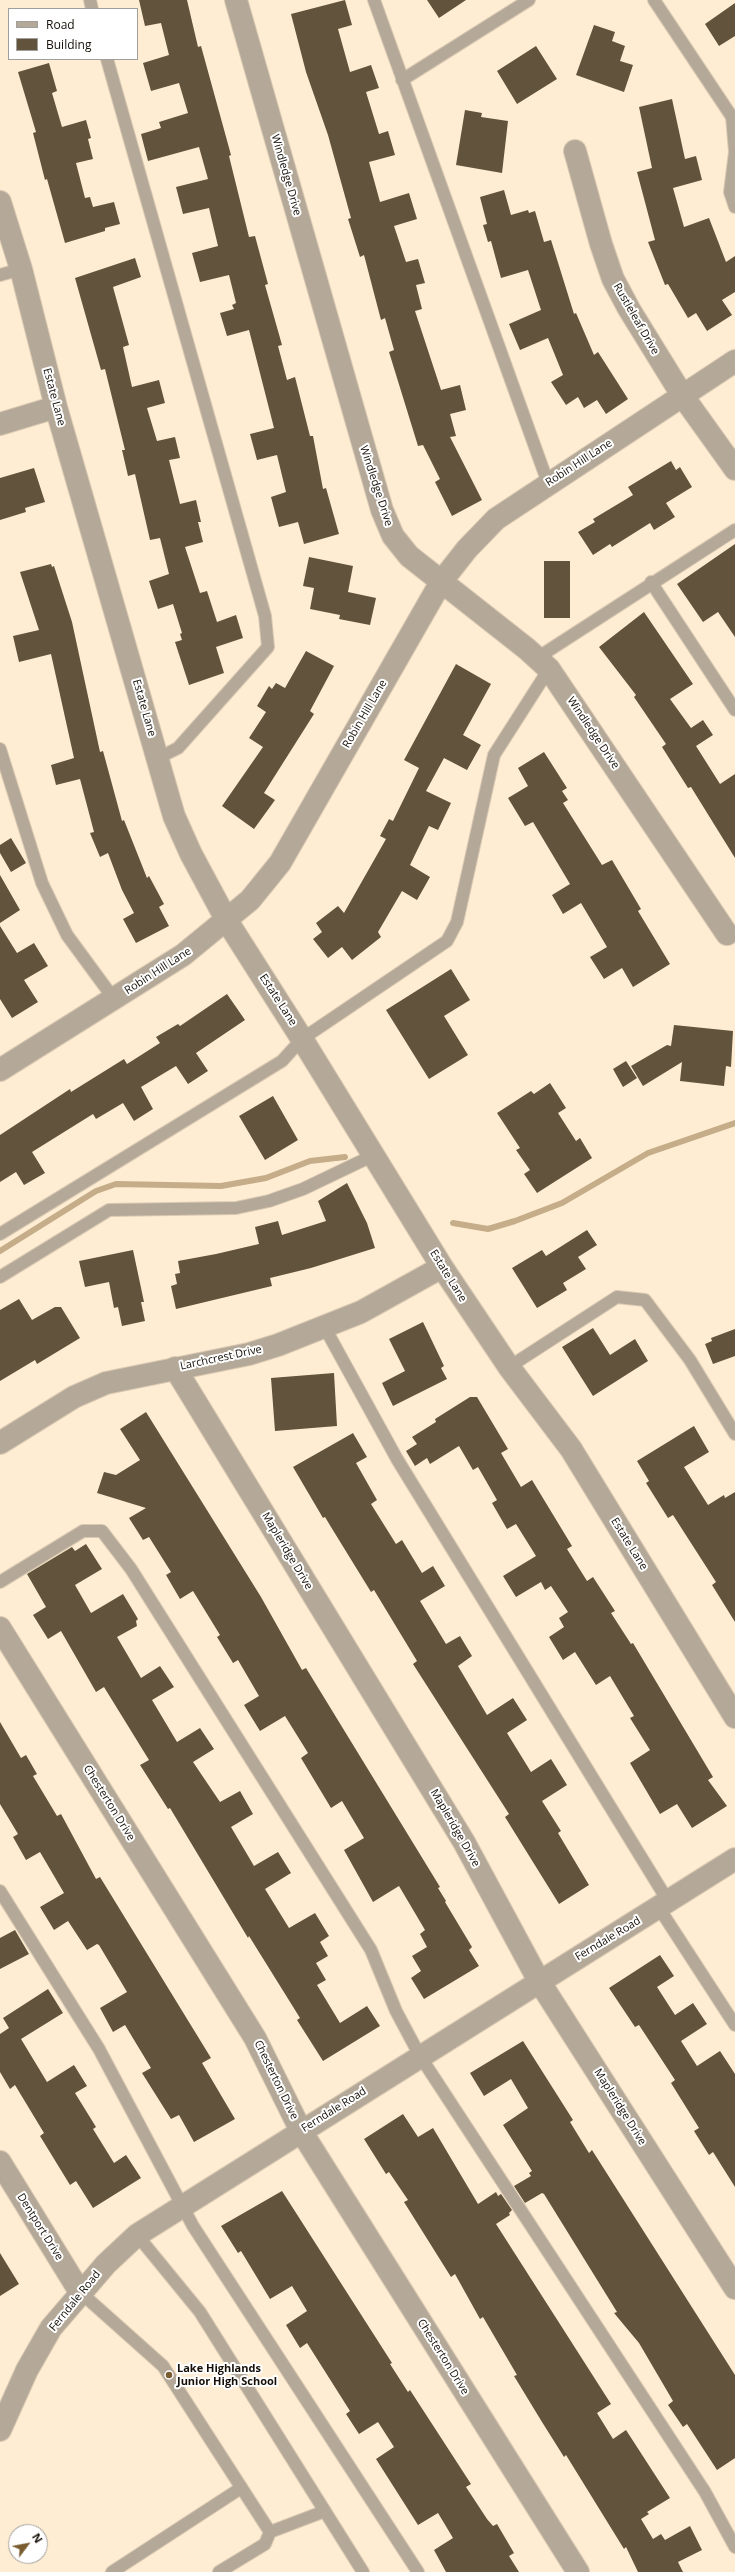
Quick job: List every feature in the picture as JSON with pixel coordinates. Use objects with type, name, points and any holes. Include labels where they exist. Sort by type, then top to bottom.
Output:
[{"type":"street","name":"Windledge Drive","points":[[236,0],[382,510],[393,536],[409,556],[543,663],[727,934]]},
{"type":"street","name":"Rustleleaf Drive","points":[[575,151],[600,244],[613,279],[629,309],[682,395],[735,470]]},
{"type":"street","name":"Estate Lane","points":[[0,202],[20,269],[56,407],[174,816],[191,854],[227,921],[374,1155],[442,1268],[509,1367],[571,1449],[735,1717]]},
{"type":"street","name":"Robin Hill Lane","points":[[0,1070],[183,955],[227,921],[250,900],[280,863],[441,582],[467,549],[496,520],[548,483],[735,361]]},
{"type":"street","points":[[0,424],[56,407]]},
{"type":"street","name":"Larchcrest Drive","points":[[0,1443],[74,1397],[106,1383],[249,1354],[325,1328],[361,1312],[442,1268]]},
{"type":"street","name":"Mapleridge Drive","points":[[175,1368],[464,1842],[539,1981],[735,2288]]},
{"type":"street","name":"Chesterton Drive","points":[[0,1628],[255,2038],[301,2131],[578,2572]]},
{"type":"street","name":"Ferndale Road","points":[[0,2427],[27,2370],[51,2328],[80,2292],[106,2264],[137,2235],[181,2205],[735,1859]]},
{"type":"street","name":"Dentport Drive","points":[[0,2162],[80,2292]]},
{"type":"lane","points":[[374,0],[548,483]]},
{"type":"lane","points":[[402,80],[529,0]]},
{"type":"lane","points":[[654,0],[732,117],[735,152],[730,192],[735,207]]},
{"type":"lane","points":[[107,60],[265,616],[268,647],[178,748],[158,758]]},
{"type":"lane","points":[[0,275],[20,269]]},
{"type":"lane","points":[[0,1234],[282,1061],[302,1039],[447,941],[457,922],[494,755],[543,663],[651,582],[735,530]]},
{"type":"lane","points":[[651,582],[735,710]]},
{"type":"lane","points":[[0,749],[42,883],[67,935],[114,999]]},
{"type":"lane","points":[[0,1277],[109,1210],[236,1208],[269,1201],[303,1189],[374,1155]]},
{"type":"lane","points":[[509,1367],[617,1297],[645,1300],[690,1360],[735,1434]]},
{"type":"lane","points":[[325,1328],[397,1459],[735,2025]]},
{"type":"lane","points":[[0,1582],[83,1531],[102,1531],[131,1569],[371,1950],[396,2011],[420,2056],[705,2492],[735,2547]]},
{"type":"lane","points":[[0,1891],[99,2049],[181,2205],[418,2572]]},
{"type":"lane","points":[[137,2235],[200,2312],[363,2572]]},
{"type":"lane","points":[[80,2292],[163,2366],[270,2532]]},
{"type":"lane","points":[[112,2572],[241,2488]]},
{"type":"lane","points":[[219,2572],[265,2544],[270,2532],[325,2511]]},
{"type":"building","points":[[139,0],[187,0],[198,47],[201,46],[231,155],[229,156],[249,237],[255,236],[268,284],[265,285],[282,345],[278,346],[287,380],[295,377],[310,436],[313,436],[323,489],[326,488],[339,534],[304,544],[298,522],[279,527],[271,497],[286,492],[277,455],[257,460],[250,434],[274,428],[249,330],[227,336],[220,313],[234,309],[232,305],[236,303],[229,275],[200,282],[192,253],[218,246],[209,208],[183,214],[176,187],[208,179],[199,147],[148,161],[141,134],[161,128],[159,122],[188,113],[179,83],[151,91],[143,63],[169,55],[161,23],[145,26]]},
{"type":"building","points":[[345,0],[352,25],[338,29],[350,72],[371,65],[379,88],[366,92],[379,134],[388,131],[395,155],[369,162],[380,202],[409,193],[417,219],[394,226],[406,262],[418,259],[425,283],[416,285],[422,309],[415,311],[441,390],[460,385],[466,410],[450,414],[456,436],[450,437],[482,500],[452,516],[435,482],[440,479],[423,445],[418,446],[389,352],[394,350],[385,318],[381,320],[364,255],[360,257],[348,219],[351,218],[328,135],[306,72],[291,14]]},
{"type":"building","points":[[427,0],[466,0],[439,18]]},
{"type":"building","points":[[735,3],[735,36],[719,46],[705,24]]},
{"type":"building","points":[[594,25],[615,32],[612,41],[625,46],[620,61],[633,65],[624,92],[576,75]]},
{"type":"building","points":[[536,46],[557,79],[517,104],[497,71]]},
{"type":"building","points":[[49,63],[57,91],[52,93],[62,127],[86,120],[91,138],[88,139],[93,159],[76,163],[85,198],[90,197],[93,207],[114,202],[120,224],[105,228],[105,231],[65,243],[47,179],[45,180],[33,133],[36,132],[18,72]]},
{"type":"building","points":[[672,99],[685,159],[696,156],[702,180],[673,188],[684,227],[709,218],[726,262],[735,256],[735,292],[722,300],[732,315],[707,331],[696,313],[688,318],[668,284],[665,285],[648,242],[655,240],[637,172],[652,168],[639,107]]},
{"type":"building","points":[[465,110],[482,113],[481,117],[508,121],[502,173],[456,165]]},
{"type":"building","points":[[504,190],[511,215],[528,210],[529,213],[535,211],[544,242],[551,240],[574,314],[576,313],[594,355],[598,352],[628,399],[606,414],[597,400],[584,408],[578,397],[566,405],[551,382],[563,375],[548,338],[520,350],[509,324],[541,310],[528,270],[501,278],[491,241],[488,242],[483,225],[487,224],[480,197]]},
{"type":"building","points":[[135,258],[141,277],[113,287],[129,345],[123,347],[132,387],[159,380],[165,403],[147,408],[157,441],[175,437],[180,458],[169,460],[180,504],[196,500],[201,522],[198,522],[203,542],[185,547],[200,593],[207,591],[217,622],[236,615],[243,638],[216,647],[224,673],[189,685],[175,642],[182,640],[180,634],[182,633],[173,604],[158,609],[149,581],[169,574],[160,538],[150,540],[135,474],[128,476],[122,450],[125,450],[105,369],[101,370],[75,278]]},
{"type":"building","points":[[671,461],[676,470],[680,467],[692,487],[666,503],[675,517],[654,530],[650,523],[612,547],[610,544],[593,555],[578,532],[595,522],[593,519],[633,495],[628,487]]},
{"type":"building","points":[[34,468],[45,502],[25,508],[26,512],[0,520],[0,478]]},
{"type":"building","points":[[735,544],[735,637],[718,612],[703,622],[677,584]]},
{"type":"building","points":[[309,557],[353,566],[348,592],[376,598],[370,625],[339,619],[340,615],[310,609],[314,588],[303,586]]},
{"type":"building","points":[[544,561],[570,561],[570,618],[544,618]]},
{"type":"building","points":[[51,564],[52,567],[54,566],[72,622],[100,752],[103,751],[122,821],[124,820],[147,878],[149,876],[164,904],[159,907],[169,926],[136,943],[123,919],[134,913],[122,890],[108,853],[100,857],[90,833],[94,832],[80,779],[56,785],[51,765],[74,758],[51,654],[19,662],[13,636],[39,630],[20,572]]},
{"type":"building","points":[[644,612],[693,684],[670,699],[691,728],[703,720],[713,735],[696,746],[720,784],[735,774],[735,858],[691,787],[688,788],[662,747],[666,744],[634,697],[636,695],[599,647]]},
{"type":"building","points":[[306,651],[334,666],[310,711],[314,714],[264,793],[275,800],[254,829],[222,806],[263,747],[249,738],[266,712],[257,706],[269,686],[272,689],[276,683],[285,688]]},
{"type":"building","points":[[456,664],[491,684],[463,735],[481,745],[467,770],[444,758],[426,791],[451,803],[438,830],[429,826],[410,865],[430,877],[417,900],[402,891],[378,932],[381,937],[352,960],[342,947],[328,958],[313,939],[322,932],[316,923],[338,906],[344,913],[386,839],[380,836],[389,819],[393,821],[419,768],[404,760]]},
{"type":"building","points":[[544,752],[567,788],[562,791],[568,800],[563,803],[602,865],[612,860],[641,909],[638,911],[670,964],[633,987],[622,968],[604,979],[590,957],[607,947],[581,903],[563,914],[552,895],[570,884],[533,822],[525,826],[508,798],[528,786],[518,768]]},
{"type":"building","points":[[11,838],[26,863],[11,872],[0,853],[0,845]]},
{"type":"building","points":[[0,875],[20,910],[0,923]]},
{"type":"building","points":[[0,926],[17,953],[34,943],[48,966],[24,980],[38,1002],[12,1018],[0,999]]},
{"type":"building","points":[[451,969],[470,1000],[444,1016],[468,1055],[429,1079],[386,1010]]},
{"type":"building","points":[[227,994],[245,1020],[196,1053],[208,1071],[188,1084],[176,1066],[141,1087],[153,1109],[134,1121],[123,1103],[96,1119],[93,1114],[32,1152],[45,1173],[24,1185],[16,1172],[0,1182],[0,1135],[70,1089],[71,1092],[124,1059],[127,1064],[160,1043],[156,1037],[178,1024],[180,1026]]},
{"type":"building","points":[[674,1025],[733,1031],[731,1067],[726,1066],[724,1086],[680,1081],[682,1062],[643,1086],[631,1066],[667,1045],[671,1046]]},
{"type":"building","points":[[626,1061],[637,1078],[623,1087],[613,1069]]},
{"type":"building","points":[[550,1083],[566,1108],[558,1113],[576,1141],[580,1138],[592,1158],[537,1193],[524,1174],[530,1170],[516,1150],[520,1148],[497,1113],[531,1091],[534,1094]]},
{"type":"building","points":[[273,1096],[298,1140],[265,1160],[239,1116]]},
{"type":"building","points":[[347,1183],[367,1223],[375,1248],[311,1268],[270,1278],[272,1286],[176,1309],[171,1286],[177,1284],[175,1274],[180,1273],[178,1261],[259,1244],[255,1227],[278,1221],[282,1235],[326,1221],[318,1201]]},
{"type":"building","points":[[587,1230],[597,1245],[578,1257],[586,1269],[563,1283],[567,1290],[537,1308],[512,1268],[542,1250],[546,1256]]},
{"type":"building","points":[[133,1250],[144,1302],[141,1302],[145,1321],[122,1326],[118,1307],[114,1308],[109,1282],[85,1287],[79,1261]]},
{"type":"building","points":[[19,1299],[32,1320],[55,1307],[61,1307],[80,1338],[37,1364],[35,1360],[0,1381],[0,1310]]},
{"type":"building","points":[[423,1322],[444,1366],[441,1368],[447,1379],[393,1406],[382,1383],[405,1371],[389,1339]]},
{"type":"building","points":[[593,1328],[610,1355],[635,1339],[648,1361],[593,1396],[562,1347]]},
{"type":"building","points":[[735,1329],[735,1356],[713,1364],[705,1344],[712,1341],[711,1338]]},
{"type":"building","points":[[334,1373],[337,1426],[275,1431],[271,1378]]},
{"type":"building","points":[[470,1397],[477,1397],[508,1449],[501,1453],[521,1487],[532,1480],[572,1546],[567,1549],[587,1581],[593,1577],[615,1611],[611,1613],[631,1644],[633,1643],[713,1777],[708,1780],[727,1806],[692,1828],[677,1804],[660,1814],[630,1763],[650,1750],[630,1718],[634,1716],[610,1676],[596,1685],[575,1652],[563,1660],[549,1637],[564,1627],[559,1618],[568,1612],[551,1586],[545,1590],[541,1582],[516,1597],[503,1576],[536,1556],[516,1524],[507,1529],[492,1503],[497,1500],[478,1467],[473,1470],[459,1446],[430,1464],[427,1458],[415,1466],[406,1451],[417,1444],[412,1437],[436,1422],[435,1419]]},
{"type":"building","points":[[146,1412],[261,1597],[302,1670],[306,1668],[440,1887],[438,1888],[446,1901],[445,1902],[472,1947],[469,1950],[479,1966],[424,1999],[411,1978],[421,1971],[412,1956],[427,1947],[420,1934],[425,1930],[399,1886],[373,1902],[344,1850],[364,1838],[342,1801],[331,1808],[301,1758],[308,1753],[285,1716],[260,1731],[244,1705],[259,1696],[238,1660],[233,1663],[217,1637],[220,1635],[193,1591],[180,1599],[166,1575],[171,1572],[149,1537],[143,1540],[129,1518],[146,1508],[97,1493],[104,1472],[116,1475],[140,1460],[120,1429]]},
{"type":"building","points":[[694,1426],[709,1452],[684,1467],[708,1505],[724,1495],[725,1498],[735,1492],[735,1622],[712,1585],[716,1582],[673,1515],[668,1518],[646,1483],[649,1481],[637,1461]]},
{"type":"building","points":[[353,1433],[367,1457],[356,1463],[377,1500],[371,1504],[396,1544],[402,1540],[422,1573],[433,1566],[445,1586],[420,1601],[446,1644],[460,1636],[472,1656],[458,1666],[487,1715],[513,1698],[527,1720],[507,1733],[531,1772],[551,1759],[567,1785],[542,1801],[561,1831],[558,1833],[589,1885],[559,1904],[505,1817],[509,1814],[413,1664],[417,1661],[374,1590],[371,1592],[325,1517],[323,1518],[293,1467]]},
{"type":"building","points":[[86,1544],[102,1569],[75,1585],[91,1613],[123,1594],[138,1619],[136,1621],[137,1626],[117,1637],[141,1678],[160,1666],[174,1687],[152,1700],[177,1742],[200,1728],[214,1749],[193,1762],[220,1802],[240,1791],[253,1814],[231,1827],[254,1866],[278,1852],[291,1873],[265,1889],[289,1928],[315,1913],[329,1936],[320,1942],[328,1956],[316,1963],[326,1980],[317,1985],[340,2023],[367,2006],[380,2026],[323,2061],[297,2020],[300,2018],[249,1936],[248,1938],[170,1808],[168,1809],[140,1765],[149,1760],[104,1687],[96,1692],[61,1631],[48,1639],[33,1615],[46,1607],[27,1574],[72,1547],[75,1551]]},
{"type":"building","points":[[0,1722],[21,1758],[26,1755],[37,1774],[33,1776],[57,1816],[61,1814],[96,1879],[100,1877],[211,2058],[202,2063],[235,2119],[194,2142],[179,2115],[171,2119],[142,2073],[151,2068],[125,2025],[113,2032],[100,2008],[127,1992],[99,1945],[97,1944],[87,1950],[68,1921],[54,1930],[40,1907],[64,1893],[40,1852],[26,1860],[13,1837],[18,1834],[0,1804]]},
{"type":"building","points":[[15,1930],[29,1954],[0,1969],[0,1938]]},
{"type":"building","points":[[660,1955],[674,1976],[657,1987],[675,2015],[693,2003],[707,2024],[681,2041],[697,2066],[720,2051],[735,2074],[735,2187],[713,2152],[709,2155],[694,2131],[699,2128],[671,2083],[675,2080],[639,2025],[635,2027],[609,1988]]},
{"type":"building","points":[[48,1989],[63,2013],[21,2039],[47,2082],[74,2065],[87,2086],[75,2093],[96,2127],[93,2129],[114,2163],[126,2155],[141,2178],[93,2208],[76,2181],[70,2185],[40,2136],[44,2133],[15,2085],[10,2089],[0,2072],[0,2034],[9,2028],[3,2018]]},
{"type":"building","points":[[523,2041],[573,2120],[570,2122],[589,2153],[592,2150],[735,2375],[735,2458],[717,2470],[687,2424],[683,2427],[668,2405],[673,2401],[639,2343],[614,2313],[617,2312],[544,2194],[542,2193],[525,2203],[514,2186],[531,2176],[529,2173],[532,2171],[503,2125],[528,2108],[511,2079],[484,2096],[470,2073]]},
{"type":"building","points":[[403,2114],[418,2137],[433,2128],[478,2204],[496,2192],[498,2196],[501,2194],[512,2210],[509,2213],[510,2215],[496,2224],[611,2404],[597,2413],[613,2439],[626,2430],[670,2498],[647,2512],[649,2514],[641,2519],[653,2539],[661,2534],[665,2540],[690,2526],[702,2550],[678,2562],[683,2572],[638,2572],[626,2547],[624,2549],[566,2455],[564,2457],[514,2376],[517,2375],[483,2317],[480,2319],[455,2274],[451,2277],[404,2202],[408,2200],[389,2172],[386,2174],[364,2139]]},
{"type":"building","points":[[282,2191],[392,2363],[390,2364],[408,2392],[410,2390],[471,2484],[466,2487],[487,2519],[493,2526],[497,2524],[514,2553],[509,2556],[519,2572],[446,2572],[434,2550],[453,2538],[438,2513],[418,2525],[376,2459],[394,2447],[378,2422],[359,2434],[346,2414],[350,2411],[307,2343],[300,2348],[286,2325],[307,2311],[292,2286],[270,2299],[241,2251],[238,2253],[221,2226]]},
{"type":"building","points":[[0,2253],[19,2284],[0,2296]]},
{"type":"waterway","points":[[453,1223],[488,1229],[515,1221],[562,1203],[648,1153],[735,1123]]},
{"type":"waterway","points":[[0,1251],[96,1191],[116,1184],[221,1186],[266,1178],[310,1161],[345,1157]]},
{"type":"place","name":"Lake Highlands Junior High School","points":[[169,2375]]}]
